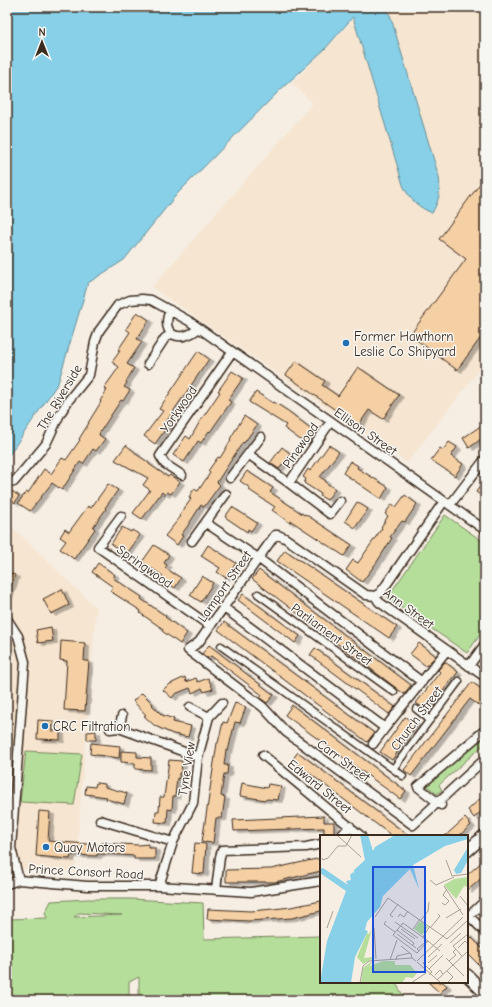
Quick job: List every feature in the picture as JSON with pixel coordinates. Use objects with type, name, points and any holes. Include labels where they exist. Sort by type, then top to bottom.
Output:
[{"type":"main road","points":[[468,850],[485,835]]},
{"type":"main road","points":[[468,976],[485,993]]},
{"type":"street","name":"The Riverside","points":[[14,482],[46,444],[60,414],[89,375],[95,342],[118,305],[130,300],[151,300],[189,321],[232,352]]},
{"type":"street","points":[[170,310],[166,323],[171,334],[187,336],[199,328]]},
{"type":"street","points":[[148,364],[165,338],[171,334]]},
{"type":"street","name":"Ellison Street","points":[[232,352],[485,530]]},
{"type":"street","name":"Yorkwood","points":[[182,475],[165,464],[160,456],[232,352]]},
{"type":"street","name":"Pinewood","points":[[288,483],[331,421]]},
{"type":"street","points":[[230,478],[261,437]]},
{"type":"street","name":"Pinewood","points":[[248,454],[330,514],[340,501]]},
{"type":"street","points":[[375,596],[380,593],[447,503],[485,459]]},
{"type":"street","points":[[192,541],[226,494]]},
{"type":"street","name":"Springwood","points":[[121,516],[98,547],[210,626]]},
{"type":"street","points":[[206,523],[258,558],[422,682]]},
{"type":"street","name":"Lamport Street","points":[[188,650],[199,642],[274,535],[278,535]]},
{"type":"street","name":"Ann Street","points":[[278,535],[285,538],[366,595],[375,596],[379,602],[485,677]]},
{"type":"street","name":"Parliament Street","points":[[258,594],[394,692]]},
{"type":"street","points":[[224,607],[386,728]]},
{"type":"street","name":"Prince Consort Road","points":[[7,619],[18,636],[25,662],[11,848],[19,880],[87,886],[159,886],[251,892],[320,881]]},
{"type":"street","points":[[469,666],[485,644]]},
{"type":"street","points":[[221,646],[403,776]]},
{"type":"street","name":"Carr Street","points":[[188,650],[263,707],[286,732],[413,825],[437,803],[441,806],[485,766]]},
{"type":"street","points":[[373,744],[447,650]]},
{"type":"street","name":"Church Street","points":[[393,769],[459,681]]},
{"type":"street","name":"Tyne View","points":[[159,886],[173,842],[193,803],[198,757],[209,717],[222,703]]},
{"type":"street","points":[[190,707],[209,717]]},
{"type":"street","points":[[416,709],[430,720]]},
{"type":"street","points":[[119,728],[122,716]]},
{"type":"street","points":[[110,729],[119,728],[198,757]]},
{"type":"street","points":[[485,730],[418,787],[437,803],[485,759]]},
{"type":"street","name":"Edward Street","points":[[263,755],[361,835]]},
{"type":"street","points":[[100,820],[173,842]]},
{"type":"street","points":[[342,835],[350,826]]},
{"type":"street","points":[[216,890],[222,850],[306,847],[320,844]]},
{"type":"street","points":[[7,884],[19,880]]},
{"type":"street","points":[[485,901],[469,916],[485,932]]},
{"type":"shaded area","points":[[366,7],[485,7],[485,362],[407,463],[152,287],[313,103],[292,83]]},
{"type":"shaded area","points":[[7,522],[96,608],[75,872],[7,868]]},
{"type":"green space","points":[[445,515],[485,543],[485,628],[467,653],[387,598]]},
{"type":"green space","points":[[484,733],[485,747],[482,746],[439,785],[442,790],[437,794],[427,786],[428,782]]},
{"type":"green space","points":[[26,751],[82,754],[74,805],[20,802]]},
{"type":"green space","points":[[131,899],[203,903],[204,939],[320,936],[320,983],[396,983],[406,1000],[139,1000],[139,977],[129,982],[129,1000],[7,1000],[7,919],[47,918],[45,913],[51,901]],"holes":[[[79,913],[122,915],[74,917]]]},
{"type":"water","points":[[7,7],[383,7],[390,15],[439,177],[439,196],[434,209],[432,213],[418,205],[408,194],[403,185],[353,17],[325,49],[280,90],[177,194],[124,260],[88,283],[58,383],[7,458]]},
{"type":"building","points":[[485,177],[485,332],[457,370],[410,335],[466,259],[439,239]]},
{"type":"building","points":[[137,312],[149,320],[137,339],[142,342],[127,364],[134,368],[124,387],[130,390],[123,401],[121,400],[100,432],[99,435],[105,439],[96,451],[93,449],[83,464],[80,462],[62,490],[52,483],[30,511],[18,503],[26,492],[28,493],[44,469],[51,474],[62,458],[66,460],[80,440],[79,439],[107,390],[104,388],[119,367],[112,362],[120,351],[118,350],[130,332],[126,329]]},
{"type":"building","points":[[198,351],[209,359],[166,422],[169,424],[155,444],[144,436],[163,411],[159,409]]},
{"type":"building","points":[[296,361],[325,381],[322,385],[338,396],[358,367],[399,395],[383,419],[369,410],[358,426],[286,375]]},
{"type":"building","points":[[232,371],[243,378],[228,400],[231,402],[210,432],[209,431],[201,443],[198,441],[184,462],[173,455],[186,436],[190,439],[220,392],[218,391]]},
{"type":"building","points":[[256,392],[288,411],[314,431],[306,444],[284,428],[286,425],[249,402]]},
{"type":"building","points":[[244,416],[257,425],[244,443],[243,442],[217,482],[220,485],[204,507],[201,505],[181,535],[183,536],[177,545],[165,536],[181,516],[180,515],[191,499],[189,497],[194,489],[198,491],[210,473],[208,471],[218,457],[220,458]]},
{"type":"building","points":[[485,423],[485,436],[469,448],[463,438]]},
{"type":"building","points":[[449,442],[457,447],[451,456],[463,464],[455,476],[431,460],[440,448],[443,450]]},
{"type":"building","points":[[126,445],[149,464],[168,477],[170,475],[180,482],[171,494],[167,492],[165,495],[162,492],[142,519],[133,513],[150,490],[143,485],[148,478],[115,460]]},
{"type":"building","points":[[329,445],[339,452],[320,477],[335,489],[327,500],[320,496],[321,494],[304,483],[306,479],[303,477],[308,469],[310,471]]},
{"type":"building","points":[[282,447],[291,454],[279,469],[270,463]]},
{"type":"building","points":[[350,461],[358,466],[357,468],[388,487],[381,499],[343,473]]},
{"type":"building","points":[[247,471],[273,488],[270,492],[352,545],[344,556],[291,521],[290,523],[272,510],[275,507],[249,490],[250,488],[240,481]]},
{"type":"building","points":[[485,479],[485,498],[476,492]]},
{"type":"building","points":[[108,484],[118,490],[93,527],[95,529],[74,559],[60,549],[66,541],[60,537],[65,529],[69,532],[88,506],[91,508]]},
{"type":"building","points":[[12,491],[19,496],[15,503],[8,498]]},
{"type":"building","points":[[405,495],[417,504],[405,522],[402,521],[390,537],[392,538],[362,582],[346,570],[353,560],[358,563],[382,528],[381,527],[388,516],[385,514],[392,504],[396,507]]},
{"type":"building","points":[[357,502],[368,509],[355,528],[345,521]]},
{"type":"building","points":[[232,507],[257,523],[251,531],[248,529],[247,532],[225,517]]},
{"type":"building","points":[[122,527],[131,532],[132,530],[140,535],[124,558],[115,552],[118,549],[111,544]]},
{"type":"building","points":[[154,545],[169,555],[164,563],[167,565],[165,568],[181,578],[175,588],[164,581],[165,580],[162,578],[163,576],[142,562]]},
{"type":"building","points":[[208,545],[236,563],[226,578],[217,572],[220,568],[201,556]]},
{"type":"building","points":[[285,550],[397,627],[389,638],[277,561]]},
{"type":"building","points":[[98,563],[115,575],[113,578],[142,597],[141,599],[187,633],[180,644],[162,631],[163,629],[140,613],[141,611],[110,591],[113,587],[92,572]]},
{"type":"building","points":[[259,570],[411,685],[404,694],[252,579]]},
{"type":"building","points":[[7,572],[15,575],[8,595],[7,595]]},
{"type":"building","points":[[202,576],[213,583],[201,602],[190,595]]},
{"type":"building","points":[[62,589],[69,605],[51,614],[43,599]]},
{"type":"building","points":[[243,594],[300,636],[295,643],[238,600]]},
{"type":"building","points":[[224,622],[374,733],[367,742],[218,630]]},
{"type":"building","points":[[51,627],[53,641],[38,643],[36,630]]},
{"type":"building","points":[[61,641],[85,643],[84,661],[89,661],[85,711],[64,710],[67,661],[60,660]]},
{"type":"building","points":[[419,643],[436,656],[426,666],[410,654]]},
{"type":"building","points":[[209,645],[274,695],[267,703],[260,698],[262,695],[211,656],[208,658],[202,654]]},
{"type":"building","points":[[315,648],[395,707],[389,714],[310,655]]},
{"type":"building","points":[[445,662],[458,672],[427,711],[416,703],[440,672],[438,670]]},
{"type":"building","points":[[185,677],[186,682],[196,678],[198,682],[208,678],[213,689],[204,692],[202,688],[192,693],[190,688],[175,694],[172,698],[163,690],[168,685]]},
{"type":"building","points":[[472,682],[485,692],[485,710],[470,699],[411,776],[404,770]]},
{"type":"building","points":[[142,693],[162,715],[174,719],[173,722],[191,726],[188,737],[173,734],[155,726],[144,716],[146,715],[133,701]]},
{"type":"building","points":[[235,703],[246,707],[240,723],[235,722],[228,751],[226,750],[224,765],[228,765],[227,774],[224,774],[221,796],[225,797],[222,818],[216,818],[213,843],[202,842],[217,743],[223,722],[227,723]]},
{"type":"building","points":[[292,705],[406,791],[400,799],[285,715]]},
{"type":"building","points":[[405,717],[417,724],[392,760],[380,752]]},
{"type":"building","name":"CRC Filtration","points":[[38,720],[53,721],[52,731],[60,731],[60,740],[37,739]]},
{"type":"building","points":[[96,731],[96,740],[87,740],[87,732]]},
{"type":"building","points":[[91,743],[120,746],[119,758],[90,754]]},
{"type":"building","points":[[121,751],[137,752],[137,757],[151,758],[151,770],[135,769],[135,763],[121,762]]},
{"type":"building","points":[[298,752],[408,835],[391,835],[292,760]]},
{"type":"building","points":[[169,760],[182,761],[181,773],[179,773],[179,779],[177,778],[172,810],[168,809],[167,823],[155,822],[156,811],[159,811],[160,797],[164,797]]},
{"type":"building","points":[[96,783],[105,784],[105,787],[127,793],[124,804],[106,799],[107,797],[85,794],[86,786],[95,787]]},
{"type":"building","points":[[242,783],[267,788],[268,784],[281,786],[278,800],[266,800],[240,796]]},
{"type":"building","points":[[485,794],[485,808],[474,818],[468,810]]},
{"type":"building","points":[[39,811],[50,812],[48,841],[101,845],[101,843],[148,844],[148,848],[155,848],[155,859],[134,859],[134,856],[110,854],[97,854],[97,856],[71,855],[70,859],[36,856]]},
{"type":"building","points":[[324,816],[324,822],[334,822],[334,834],[324,835],[324,828],[234,831],[233,820]]},
{"type":"building","points":[[465,818],[471,825],[460,835],[446,835]]},
{"type":"building","points":[[195,843],[206,844],[204,874],[192,873]]},
{"type":"building","points":[[320,858],[320,871],[275,882],[226,882],[226,870],[271,869]]},
{"type":"building","points":[[485,859],[485,875],[468,890],[468,874]]},
{"type":"building","points":[[320,901],[320,911],[292,918],[249,921],[207,919],[208,909],[251,911],[291,907]]},
{"type":"building","points":[[468,934],[485,951],[485,960],[479,965],[468,954]]},
{"type":"building","points":[[429,983],[444,983],[447,986],[440,993]]},
{"type":"place","name":"Former Hawthorn Leslie Co Shipyard","points":[[346,343]]},
{"type":"place","name":"CRC Filtration","points":[[45,726]]},
{"type":"place","name":"Quay Motors","points":[[46,847]]}]
